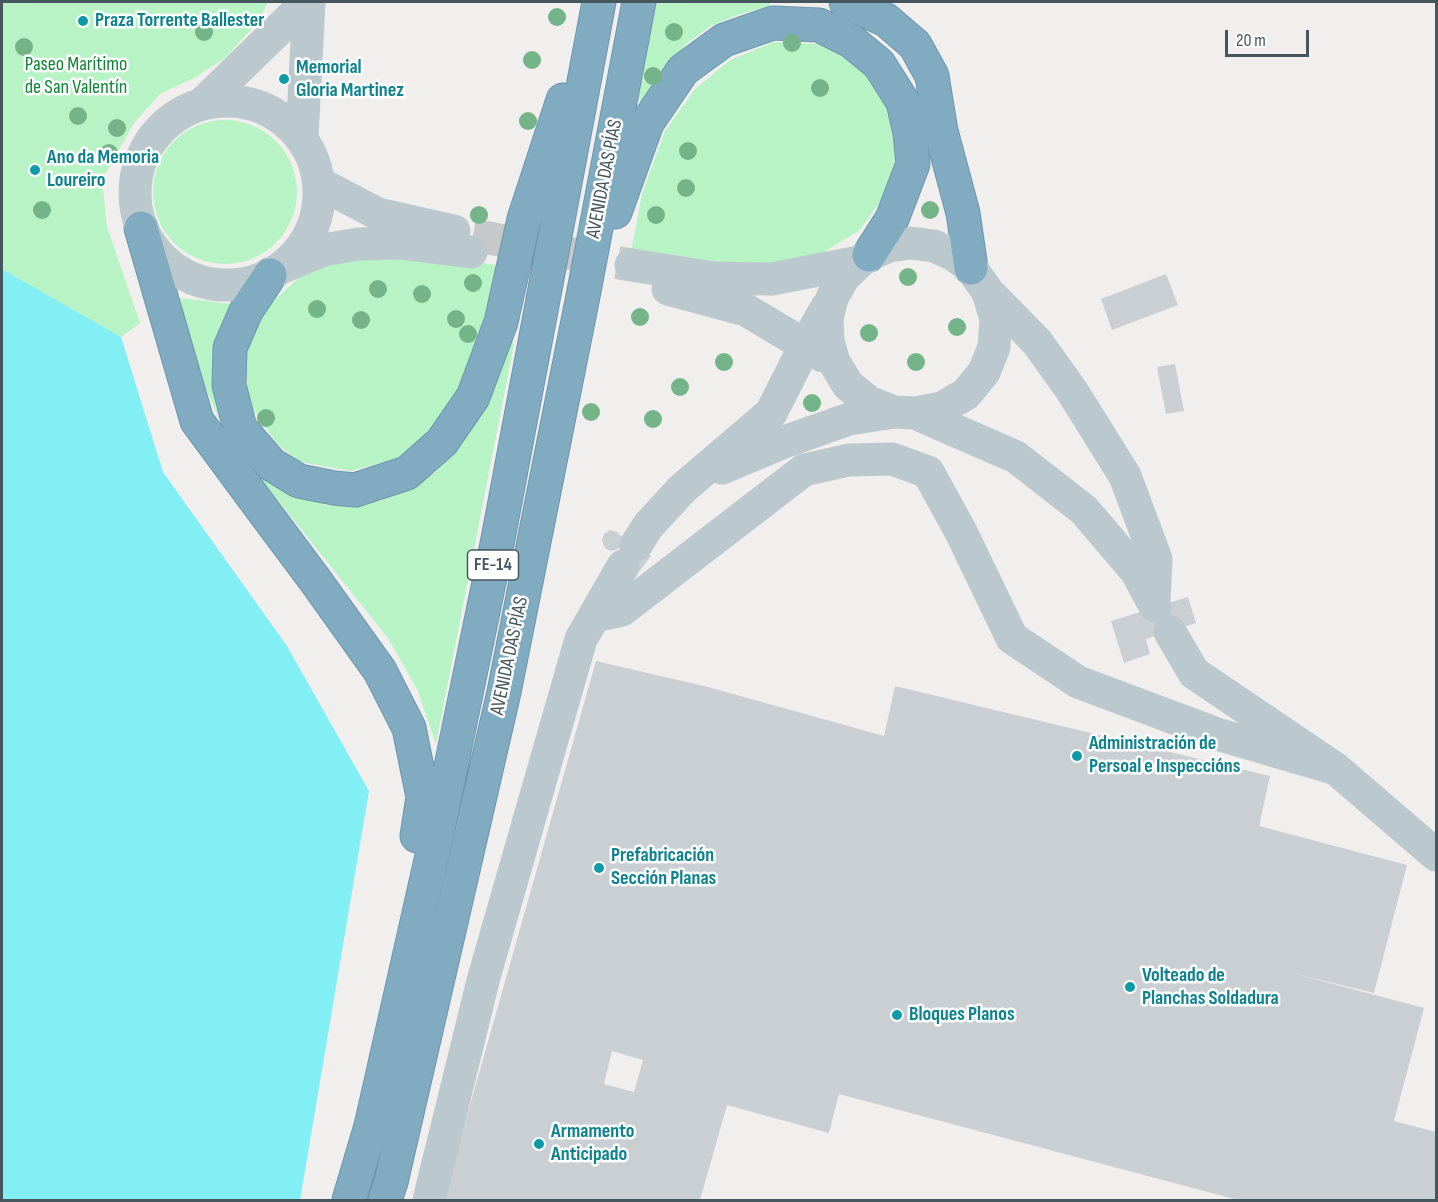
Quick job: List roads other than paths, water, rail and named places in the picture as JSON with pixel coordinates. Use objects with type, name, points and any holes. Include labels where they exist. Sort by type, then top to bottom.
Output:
[{"type":"highway","points":[[276,271],[246,311],[230,348],[229,385],[240,428],[271,464],[299,481],[355,490],[407,473],[441,442],[473,398],[501,321],[524,219],[597,2]]},
{"type":"highway","name":"AVENIDA DAS PÍAS","points":[[349,1200],[371,1126],[438,829],[498,539],[597,2]]},
{"type":"highway","name":"AVENIDA DAS PÍAS","points":[[385,1200],[504,692],[639,2]]},
{"type":"highway","points":[[846,2],[886,20],[915,45],[932,76],[941,131],[980,280]]},
{"type":"highway","points":[[584,291],[646,123],[683,70],[724,40],[773,23],[819,25],[851,40],[879,64],[903,102],[910,133],[913,164],[892,219],[864,258]]},
{"type":"highway","points":[[141,228],[197,421],[380,670],[409,728],[423,797],[409,891],[379,1049],[371,1126]]},
{"type":"street","points":[[308,2],[204,102],[175,115],[152,137],[138,165],[134,197],[141,228],[157,254],[181,273],[210,284],[241,284],[323,250],[358,244],[472,243],[378,214],[319,183]]},
{"type":"street","points":[[302,138],[308,2]]},
{"type":"street","points":[[204,102],[232,100],[258,105],[283,118],[302,138],[310,152],[319,183],[318,207],[312,230],[300,250],[276,271]]},
{"type":"street","points":[[834,362],[746,310],[675,290],[630,272],[714,278],[772,279],[864,258],[889,246],[911,243],[934,246],[954,255],[1037,342],[1072,392],[1125,476],[1155,559],[1160,613]]},
{"type":"street","points":[[429,1200],[490,955],[581,639],[648,526],[682,489],[771,413],[843,278],[864,258]]},
{"type":"street","points":[[693,480],[784,442],[849,419],[942,408],[966,394],[984,372],[994,347],[996,319],[980,280]]},
{"type":"street","points":[[832,298],[827,319],[828,341],[834,362],[848,385],[869,402],[905,413],[1016,457],[1084,510],[1137,571],[1194,674],[1336,769],[1437,855]]},
{"type":"street","points":[[594,616],[622,610],[804,470],[849,460],[892,459],[928,472],[961,532],[1012,638],[1078,682],[1217,734],[1336,769]]},
{"type":"water","points":[[2,269],[121,337],[163,472],[287,646],[369,791],[300,1200],[2,1200]]},
{"type":"tunnel","points":[[473,235],[631,265]]},
{"type":"place","name":"Praza Torrente Ballester","points":[[83,21]]},
{"type":"place","name":"Memorial Gloria Martinez","points":[[284,79]]},
{"type":"place","name":"Ano da Memoria Loureiro","points":[[35,170]]},
{"type":"place","name":"Administración de Persoal e Inspeccións","points":[[1077,756]]},
{"type":"place","name":"Prefabricación Sección Planas","points":[[599,868]]},
{"type":"place","name":"Volteado de Planchas Soldadura","points":[[1130,987]]},
{"type":"place","name":"Bloques Planos","points":[[897,1015]]},
{"type":"place","name":"Armamento Anticipado","points":[[539,1144]]},
{"type":"park label","name":"Paseo Marítimo de San Valentín","points":[[76,76]]}]
